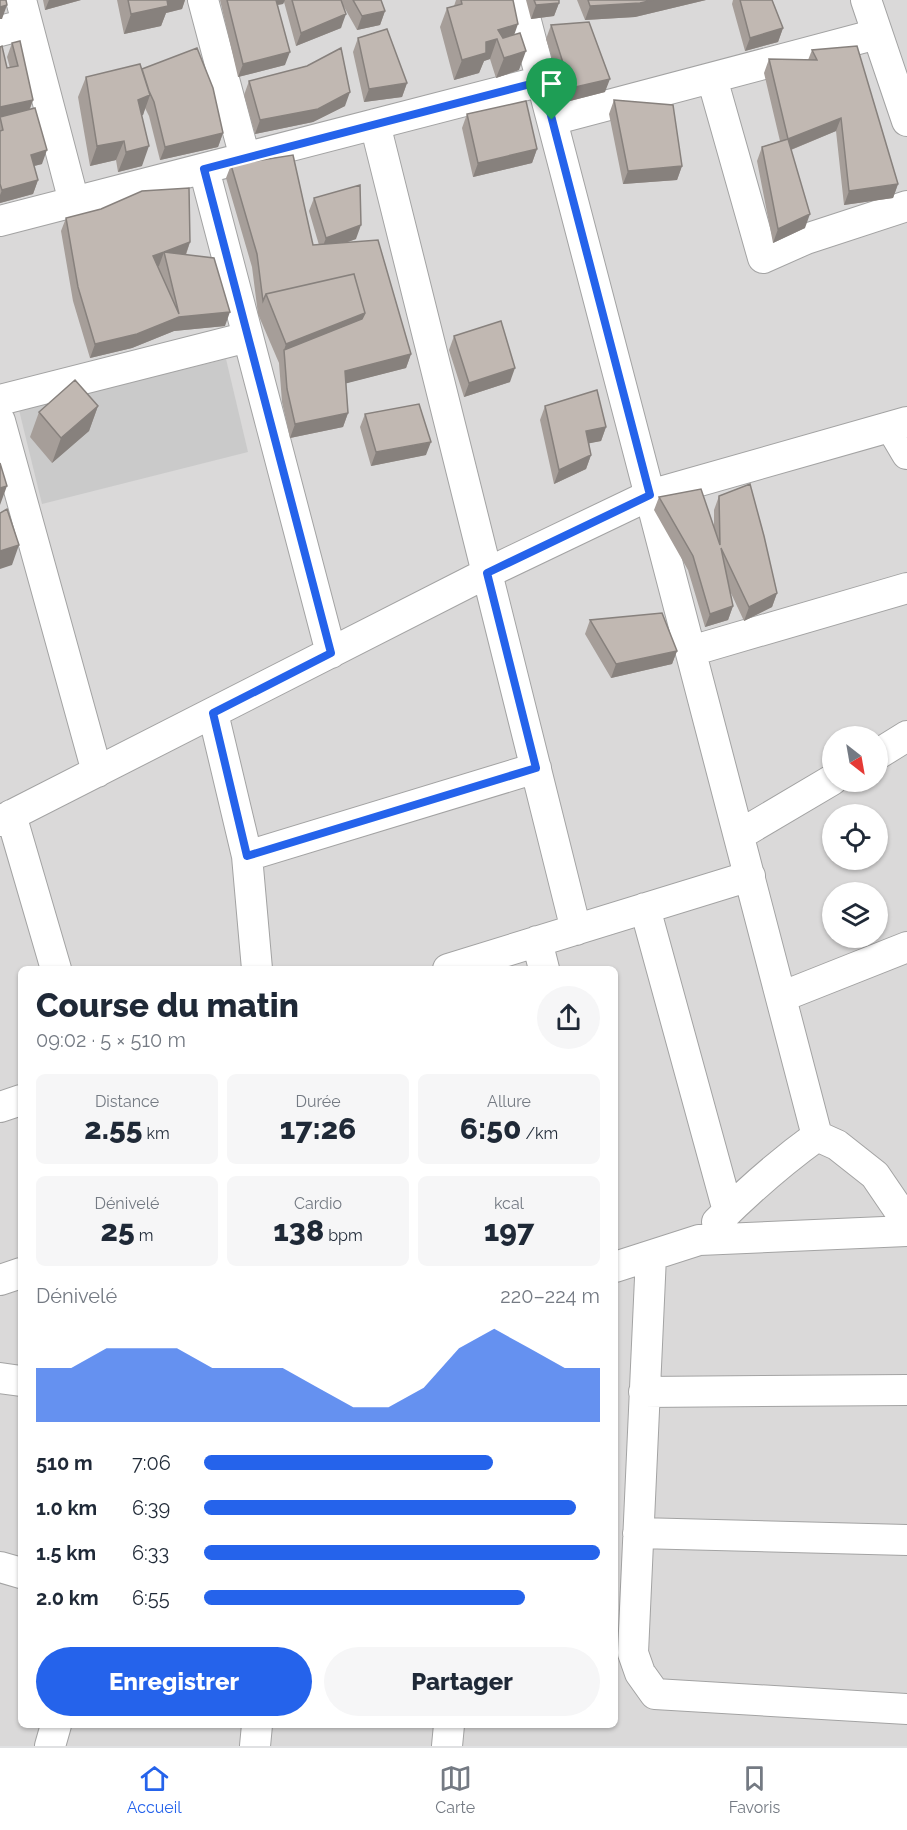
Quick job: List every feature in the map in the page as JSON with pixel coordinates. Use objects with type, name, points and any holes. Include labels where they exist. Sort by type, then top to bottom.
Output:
[{"type":"street","points":[[203,0],[245,158]]},
{"type":"street","points":[[519,0],[817,1136]]},
{"type":"street","points":[[866,0],[907,121]]},
{"type":"street","points":[[16,18],[74,202]]},
{"type":"street","points":[[552,120],[877,34]]},
{"type":"street","points":[[712,78],[763,258],[806,239],[907,206]]},
{"type":"street","points":[[0,221],[542,81]]},
{"type":"street","points":[[375,124],[576,930]]},
{"type":"street","points":[[204,169],[331,653]]},
{"type":"street","points":[[0,400],[248,337]]},
{"type":"street","points":[[0,421],[97,772]]},
{"type":"street","points":[[55,966],[6,818],[487,573],[650,495],[899,424],[907,454]]},
{"type":"street","points":[[691,651],[907,588]]},
{"type":"street","points":[[213,713],[247,856],[257,966]]},
{"type":"street","points":[[888,748],[907,736]]},
{"type":"street","points":[[247,856],[536,768]]},
{"type":"street","points":[[739,835],[822,786]]},
{"type":"street","points":[[468,966],[541,955],[576,930],[750,876]]},
{"type":"street","points":[[645,908],[728,1211]]},
{"type":"street","points":[[781,997],[907,947]]},
{"type":"street","points":[[0,1107],[18,1101]]},
{"type":"street","points":[[699,1240],[789,1156],[817,1136]]},
{"type":"street","points":[[817,1136],[837,1145],[875,1175],[907,1222]]},
{"type":"street","points":[[618,1266],[699,1240],[907,1231]]},
{"type":"street","points":[[651,1256],[633,1653],[640,1673],[655,1694],[907,1708]]},
{"type":"street","points":[[0,1280],[18,1275]]},
{"type":"street","points":[[0,1378],[18,1381]]},
{"type":"street","points":[[644,1392],[907,1390]]},
{"type":"street","points":[[638,1533],[907,1540]]},
{"type":"street","points":[[0,1567],[18,1572]]},
{"type":"street","points":[[50,1746],[55,1728]]},
{"type":"street","points":[[255,1746],[257,1728]]},
{"type":"street","points":[[447,1746],[449,1728]]},
{"type":"shaded area","points":[[0,0],[907,0],[907,1746],[0,1746]]},
{"type":"shaded area","points":[[226,359],[248,452],[42,504],[19,410]]},
{"type":"building","points":[[0,0],[6,0],[7,5],[0,7]]},
{"type":"building","points":[[128,0],[167,0],[168,6],[131,14]]},
{"type":"building","points":[[227,0],[276,0],[290,52],[243,64]]},
{"type":"building","points":[[292,0],[341,0],[346,14],[301,33]]},
{"type":"building","points":[[353,0],[381,0],[385,11],[362,16]]},
{"type":"building","points":[[461,0],[513,0],[518,24],[498,30],[503,38],[520,33],[526,51],[504,58],[497,39],[486,42],[486,53],[462,60],[447,8],[462,4]]},
{"type":"building","points":[[534,0],[559,0],[559,3],[536,5]]},
{"type":"building","points":[[588,0],[653,0],[590,6]]},
{"type":"building","points":[[740,0],[772,0],[783,28],[750,38]]},
{"type":"building","points":[[589,22],[610,79],[571,88],[551,25]]},
{"type":"building","points":[[387,29],[407,83],[369,89],[358,38]]},
{"type":"building","points":[[20,41],[33,100],[0,107],[0,47],[2,46],[7,68],[18,66],[12,43]]},
{"type":"building","points":[[857,46],[898,184],[849,191],[841,118],[788,139],[769,59],[817,60],[812,50]]},
{"type":"building","points":[[197,48],[213,88],[223,133],[165,147],[154,102],[142,69]]},
{"type":"building","points":[[341,48],[350,92],[318,109],[260,120],[249,81],[307,66]]},
{"type":"building","points":[[140,64],[150,95],[138,100],[149,146],[126,152],[124,141],[97,146],[86,77]]},
{"type":"building","points":[[614,100],[673,105],[682,166],[628,171]]},
{"type":"building","points":[[526,101],[537,149],[478,163],[467,114]]},
{"type":"building","points":[[35,108],[47,150],[31,155],[38,180],[2,190],[0,131],[3,130],[0,117]]},
{"type":"building","points":[[788,139],[810,214],[778,229],[762,147]]},
{"type":"building","points":[[293,155],[313,245],[378,240],[411,354],[345,371],[348,413],[295,424],[287,389],[284,350],[362,319],[365,313],[354,274],[266,294],[263,301],[257,254],[231,165]]},
{"type":"building","points":[[360,185],[361,225],[326,238],[314,198]]},
{"type":"building","points":[[189,188],[190,242],[164,252],[214,258],[230,312],[179,317],[137,334],[95,344],[78,287],[66,218],[101,209],[142,191]],"holes":[[[164,252],[179,314],[153,256]]]},
{"type":"building","points":[[354,274],[365,313],[286,344],[266,294]]},
{"type":"building","points":[[501,321],[515,368],[469,383],[454,336]]},
{"type":"building","points":[[75,380],[98,406],[61,438],[39,412]]},
{"type":"building","points":[[597,390],[606,427],[586,431],[591,455],[559,470],[545,406]]},
{"type":"building","points":[[419,404],[431,442],[376,452],[365,414]]},
{"type":"building","points":[[0,463],[7,486],[0,488]]},
{"type":"building","points":[[750,484],[777,593],[749,607],[721,548],[733,606],[710,614],[693,556],[659,497],[701,489],[720,545],[719,496]]},
{"type":"building","points":[[7,509],[19,545],[0,551],[0,513]]},
{"type":"building","points":[[662,613],[677,651],[616,664],[590,620]]},
{"type":"route","points":[[542,81],[552,120],[650,495],[487,573],[536,768],[247,856],[213,713],[331,653],[204,169],[542,81]]}]
